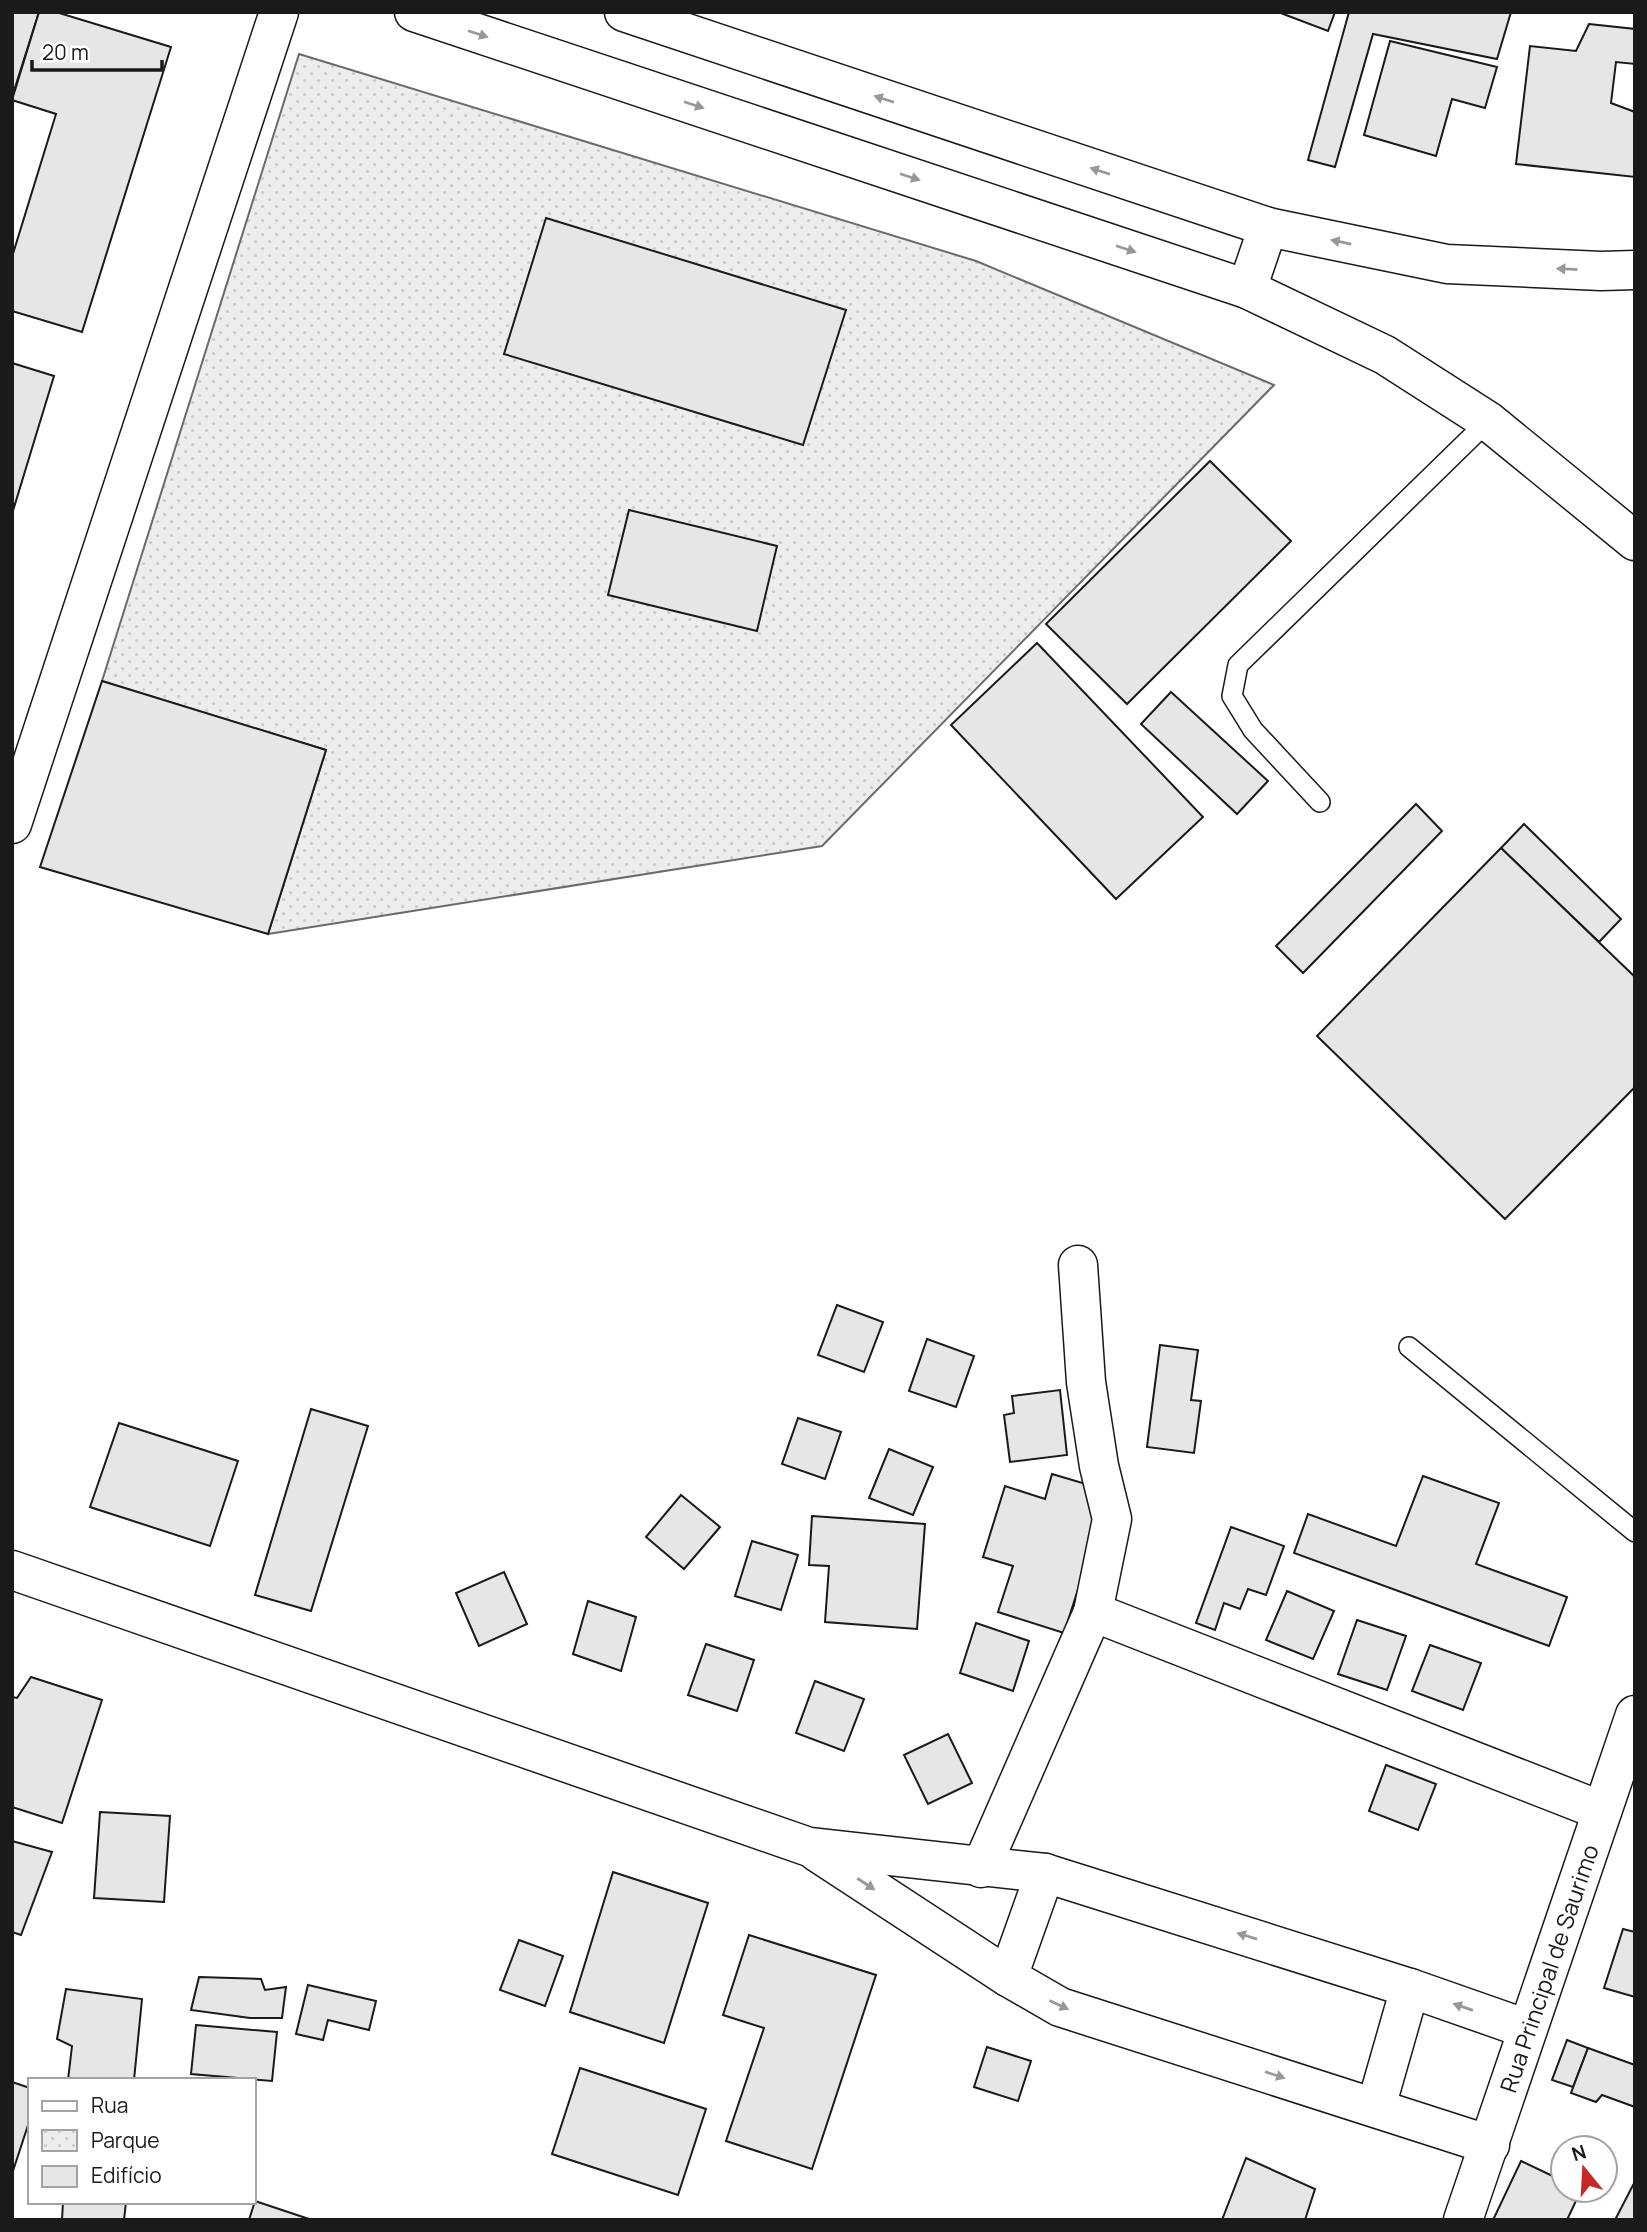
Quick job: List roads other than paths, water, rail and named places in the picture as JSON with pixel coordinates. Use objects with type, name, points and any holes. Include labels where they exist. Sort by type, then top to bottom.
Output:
[{"type":"street","points":[[12,824],[279,12]]},
{"type":"street","points":[[414,12],[1247,289],[1385,355],[1488,421],[1635,541]]},
{"type":"street","points":[[624,12],[1268,227],[1447,264],[1635,270]]},
{"type":"street","points":[[1247,289],[1268,227]]},
{"type":"street","points":[[981,1868],[1093,1612],[1112,1519],[1086,1382],[1078,1265]]},
{"type":"street","points":[[12,1570],[809,1847],[1045,1873],[1410,1988],[1527,2029]]},
{"type":"street","points":[[1093,1612],[1602,1811]]},
{"type":"street","name":"Rua Principal de Saurimo","points":[[1463,2220],[1635,1715]]},
{"type":"street","points":[[809,1847],[1008,1977],[1060,2007],[1490,2145]]},
{"type":"street","points":[[1008,1977],[1045,1873]]},
{"type":"street","points":[[1376,2107],[1410,1988]]},
{"type":"lane","points":[[1320,802],[1253,730],[1232,696],[1238,664],[1488,421]]},
{"type":"lane","points":[[1409,1347],[1635,1532]]}]
